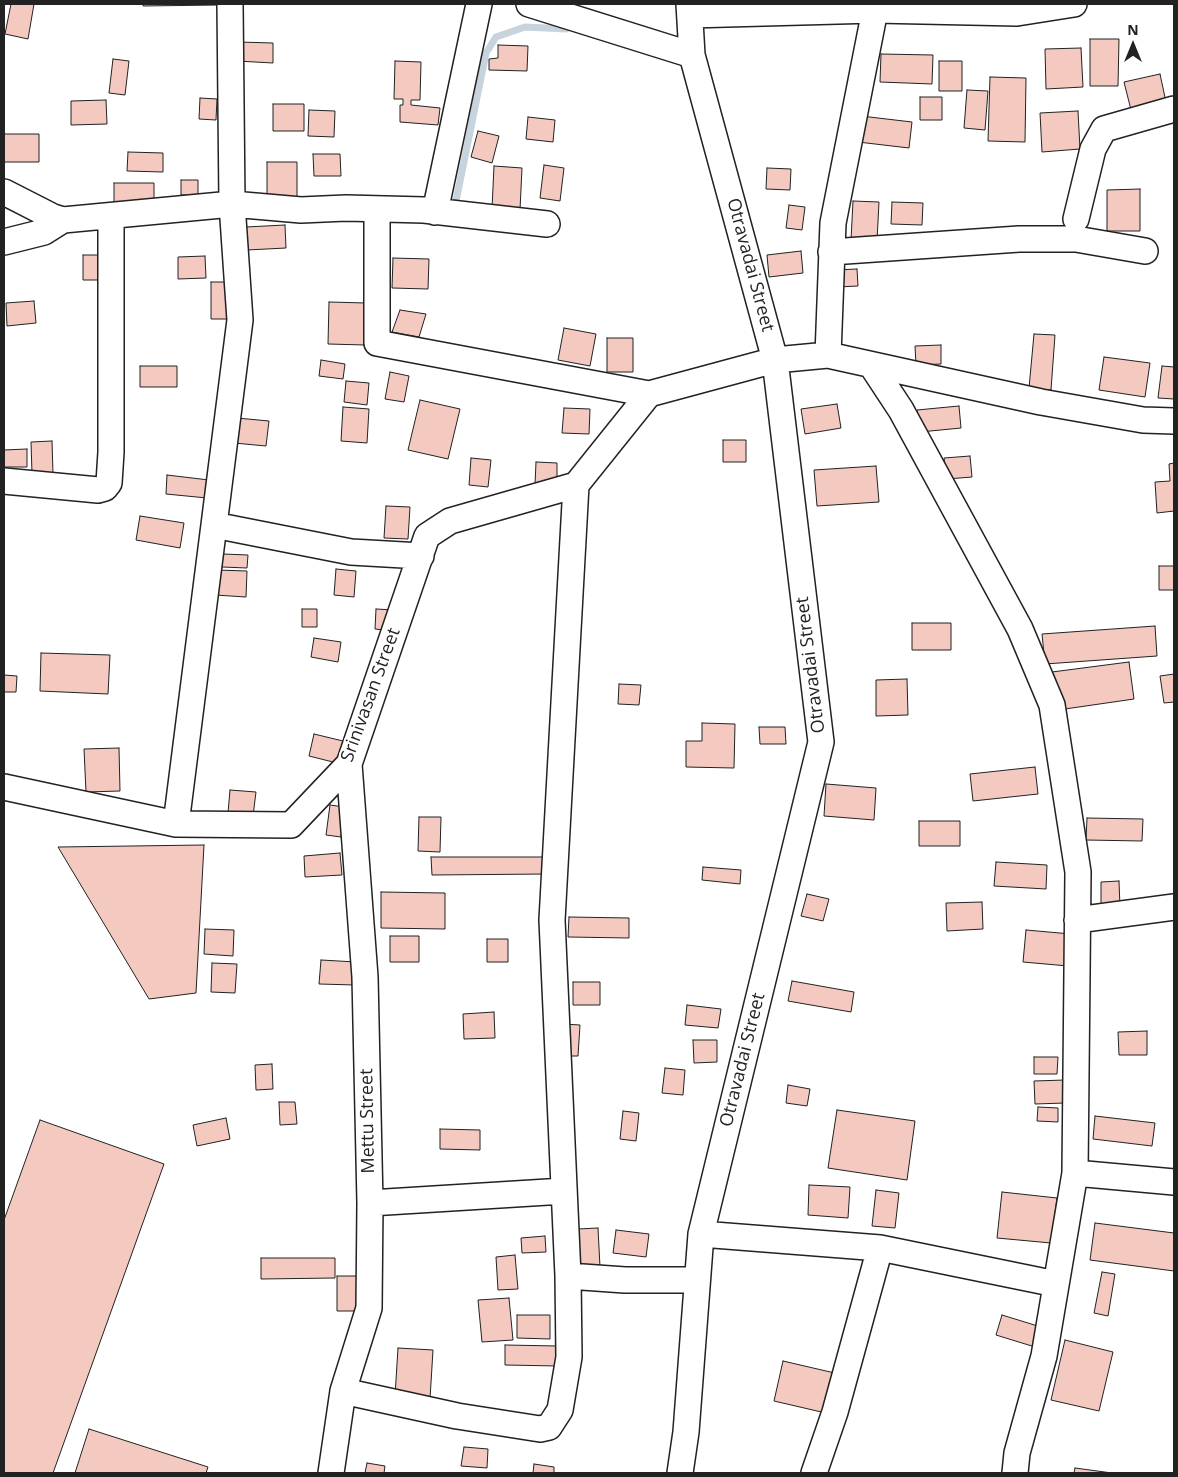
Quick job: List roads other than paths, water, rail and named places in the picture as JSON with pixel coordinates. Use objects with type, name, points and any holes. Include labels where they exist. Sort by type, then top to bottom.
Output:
[{"type":"street","points":[[176,824],[240,320],[232,204],[230,4]]},
{"type":"street","points":[[436,212],[479,4]]},
{"type":"street","points":[[529,4],[692,55]]},
{"type":"street","points":[[690,9],[1017,8],[1074,4]]},
{"type":"street","points":[[828,355],[833,223],[875,7]]},
{"type":"street","name":"Otravadai Street","points":[[680,1473],[686,1432],[701,1234],[820,742],[775,360],[692,55],[690,9]]},
{"type":"street","points":[[1076,219],[1093,150],[1104,129],[1174,109]]},
{"type":"street","points":[[4,192],[53,218],[63,220],[232,204],[301,210],[378,209],[436,212],[548,224]]},
{"type":"street","points":[[378,209],[377,343],[649,394],[775,360],[828,355],[1050,404],[1143,420],[1174,421]]},
{"type":"street","points":[[4,481],[98,490],[105,488],[109,483],[111,452],[111,216]]},
{"type":"street","points":[[4,242],[44,232],[63,220]]},
{"type":"street","points":[[831,252],[1019,239],[1076,239],[1145,251]]},
{"type":"street","points":[[872,366],[900,410],[1020,629],[1052,705],[1078,872],[1075,1173],[1044,1356],[1017,1453],[1015,1473]]},
{"type":"street","points":[[343,1391],[457,1416],[540,1429],[549,1427],[560,1410],[570,1357],[552,920],[576,485],[649,394]]},
{"type":"street","name":"Srinivasan Street","points":[[4,787],[176,824],[291,825],[349,764],[427,536],[450,521],[576,485]]},
{"type":"street","points":[[214,525],[351,552],[421,556]]},
{"type":"street","name":"Mettu Street","points":[[331,1473],[343,1391],[369,1308],[370,1203],[365,977],[349,764]]},
{"type":"street","points":[[1077,920],[1174,907]]},
{"type":"street","points":[[1075,1173],[1174,1182]]},
{"type":"street","points":[[370,1203],[564,1191]]},
{"type":"street","points":[[701,1234],[880,1248],[1056,1284]]},
{"type":"street","points":[[814,1473],[835,1412],[880,1248]]},
{"type":"street","points":[[568,1276],[625,1280],[697,1280]]},
{"type":"waterway","points":[[456,201],[486,53],[496,37],[525,27],[566,29]]}]
